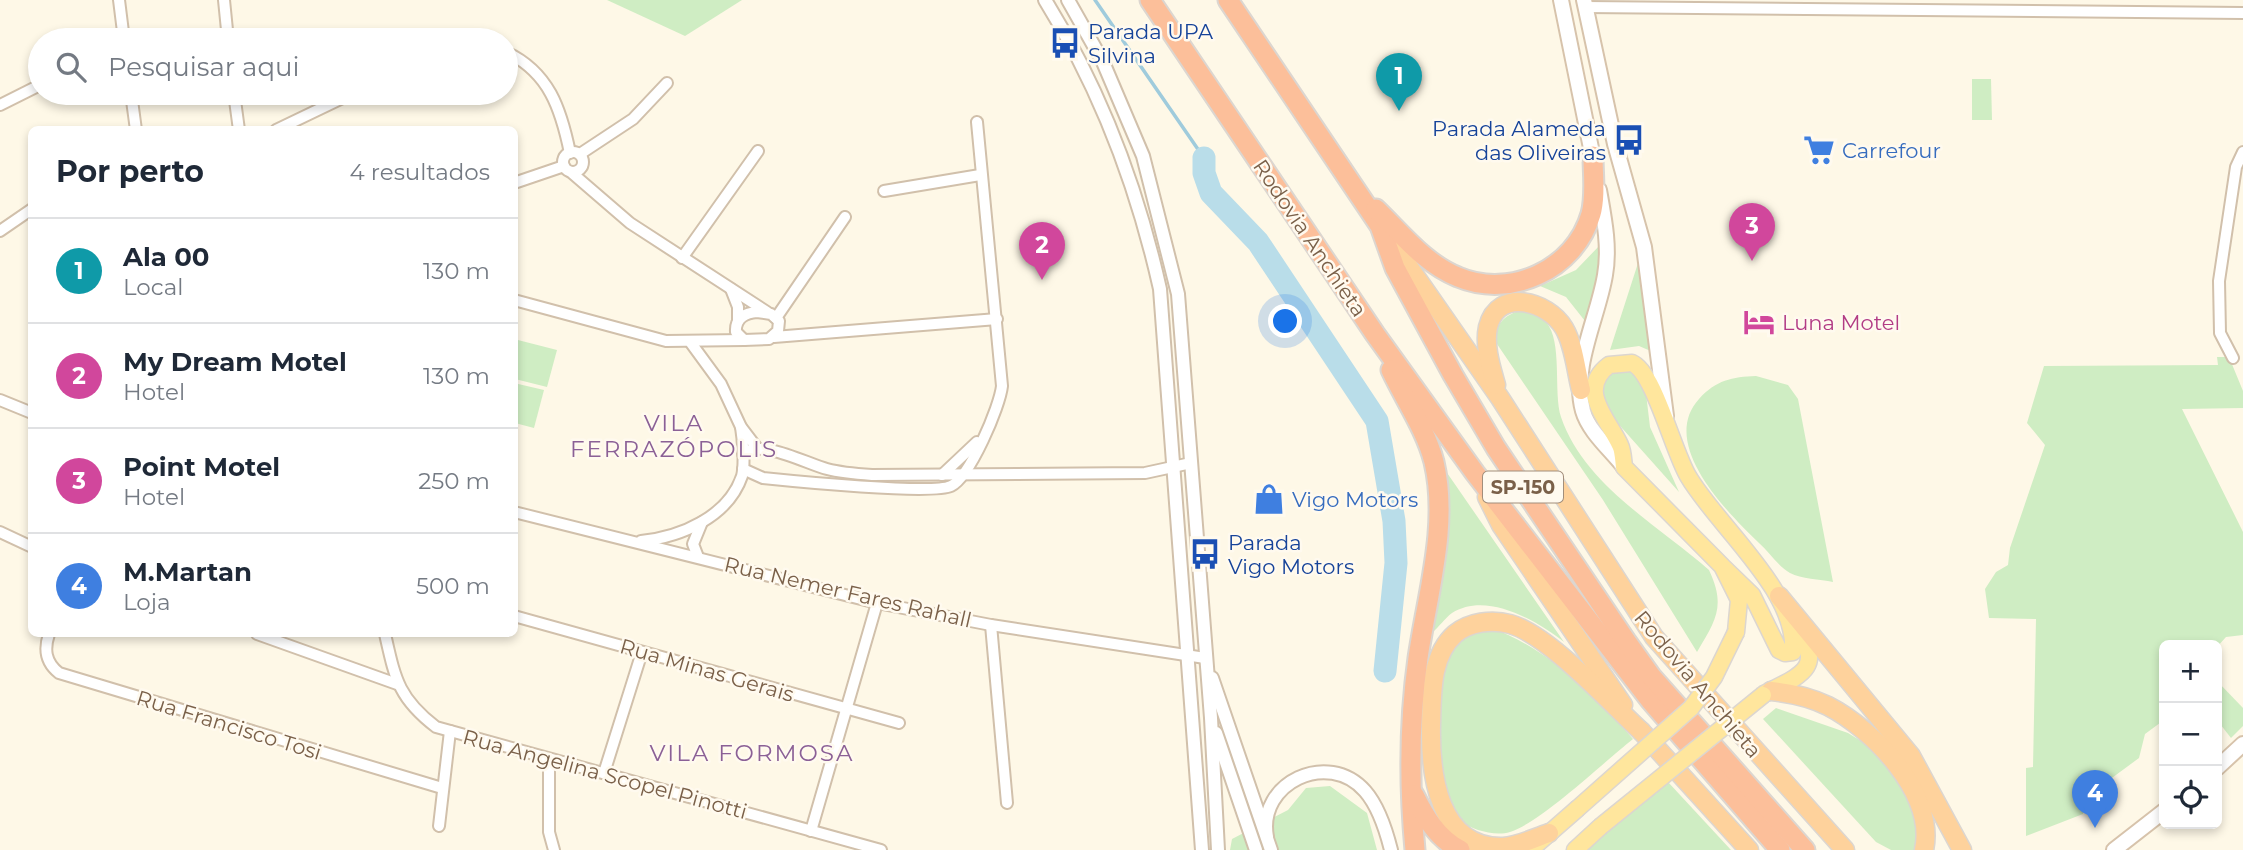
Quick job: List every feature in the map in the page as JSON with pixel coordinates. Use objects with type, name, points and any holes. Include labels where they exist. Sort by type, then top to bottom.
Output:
[{"type":"highway","name":"Rodovia Anchieta","points":[[1150,0],[1375,334],[1475,473],[1650,700],[1780,850]]},
{"type":"highway","name":"Rodovia Anchieta","points":[[1228,0],[1500,398],[1654,637],[1840,844],[1854,850]]},
{"type":"highway","points":[[1356,190],[1438,267],[1478,283],[1516,283],[1551,268],[1579,239],[1591,213],[1593,156]]},
{"type":"highway","name":"Rodovia Anchieta","points":[[1380,226],[1395,268],[1496,448],[1626,641],[1651,676],[1805,850]]},
{"type":"highway","points":[[1500,398],[1488,350],[1488,327],[1498,310],[1520,302],[1543,307],[1565,329],[1581,390]]},
{"type":"highway","points":[[1375,334],[1427,441],[1437,484],[1438,514],[1433,576],[1418,660],[1409,784],[1415,850]]},
{"type":"highway","name":"Rodovia Anchieta","points":[[1475,473],[1501,525],[1642,732],[1749,850]]},
{"type":"highway","points":[[1779,596],[1911,756],[1962,849]]},
{"type":"highway","points":[[1549,833],[1505,847],[1478,842],[1455,827],[1442,805],[1436,792],[1431,753],[1433,686],[1439,659],[1453,635],[1471,625],[1497,622],[1533,634],[1642,732]]},
{"type":"highway","points":[[1767,693],[1816,701],[1851,720],[1872,736],[1917,797],[1926,825],[1924,850]]},
{"type":"highway","points":[[1409,784],[1434,830],[1448,844],[1460,850]]},
{"type":"main road","points":[[1562,0],[1605,228],[1606,271],[1584,359],[1581,390],[1586,419],[1624,467],[1746,587],[1779,650],[1789,653],[1793,646],[1779,596],[1697,491],[1674,449],[1650,380],[1641,368],[1620,362],[1605,368],[1597,380],[1595,400],[1621,446],[1624,467]]},
{"type":"main road","points":[[1585,4],[1615,145],[1644,247],[1667,427]]},
{"type":"main road","points":[[1530,850],[1691,708],[1714,677],[1736,632],[1739,600],[1722,566]]},
{"type":"main road","points":[[1575,850],[1767,693],[1800,674],[1810,664],[1808,645],[1787,617]]},
{"type":"main road","points":[[2219,766],[2243,744]]},
{"type":"main road","points":[[2114,850],[2159,815]]},
{"type":"street","points":[[119,0],[122,28]]},
{"type":"street","points":[[224,0],[227,28]]},
{"type":"street","points":[[1045,0],[1081,62],[1117,140],[1150,246],[1164,320],[1185,654],[1197,763],[1202,850]]},
{"type":"street","points":[[1068,0],[1118,96],[1143,156],[1178,294],[1211,718],[1218,850]]},
{"type":"street","points":[[1585,4],[2243,13]]},
{"type":"street","points":[[518,59],[544,79],[559,109],[575,153],[599,195]]},
{"type":"street","points":[[667,83],[633,119],[564,157],[568,169],[630,223],[682,258],[774,317],[812,332]]},
{"type":"street","points":[[0,105],[28,91]]},
{"type":"street","points":[[133,105],[135,126]]},
{"type":"street","points":[[236,105],[238,126]]},
{"type":"street","points":[[283,126],[328,105]]},
{"type":"street","points":[[743,469],[756,477],[780,480],[895,487],[945,487],[955,484],[962,476],[1001,394],[997,319],[980,175],[977,122]]},
{"type":"street","points":[[682,258],[758,151]]},
{"type":"street","points":[[2233,358],[2220,333],[2219,281],[2236,167],[2243,152]]},
{"type":"street","points":[[518,182],[583,167]]},
{"type":"street","points":[[884,191],[980,175]]},
{"type":"street","points":[[0,231],[28,212]]},
{"type":"street","points":[[774,317],[845,217]]},
{"type":"street","points":[[731,289],[738,307],[738,335],[744,340]]},
{"type":"street","points":[[518,301],[652,338],[691,342],[997,319]]},
{"type":"street","points":[[707,341],[750,313],[774,317]]},
{"type":"street","points":[[774,317],[779,328],[774,337]]},
{"type":"street","points":[[691,342],[721,384],[741,427],[757,448],[843,472],[962,476],[1145,473],[1191,463]]},
{"type":"street","points":[[0,400],[28,411]]},
{"type":"street","points":[[636,542],[677,533],[702,522],[730,496],[743,469],[741,427]]},
{"type":"street","points":[[942,475],[983,435]]},
{"type":"street","points":[[743,454],[757,448]]},
{"type":"street","name":"Rua Nemer Fares Rahall","points":[[518,513],[877,603],[991,625],[1205,658]]},
{"type":"street","points":[[698,557],[693,544],[702,522]]},
{"type":"street","points":[[0,532],[28,545]]},
{"type":"street","points":[[811,831],[877,603]]},
{"type":"street","name":"Rua Minas Gerais","points":[[518,618],[898,723]]},
{"type":"street","points":[[991,625],[1007,803]]},
{"type":"street","name":"Rua Francisco Tosi","points":[[48,637],[46,652],[51,667],[59,673],[442,788]]},
{"type":"street","points":[[265,637],[397,684]]},
{"type":"street","name":"Rua Angelina Scopel Pinotti","points":[[386,637],[397,684],[406,701],[436,727],[881,850]]},
{"type":"street","points":[[604,773],[642,652]]},
{"type":"street","points":[[1185,654],[1211,718],[1255,847]]},
{"type":"street","points":[[1205,658],[1268,842]]},
{"type":"street","points":[[439,826],[450,731]]},
{"type":"street","points":[[549,759],[549,832],[554,850]]},
{"type":"street","points":[[1268,842],[1268,808],[1282,788],[1303,776],[1327,773],[1352,780],[1365,791],[1378,813],[1391,850]]},
{"type":"green space","points":[[607,0],[742,0],[685,36]]},
{"type":"green space","points":[[1972,79],[1991,79],[1992,120],[1972,120]]},
{"type":"green space","points":[[1601,244],[1595,296],[1585,321],[1566,297],[1540,286],[1576,270]]},
{"type":"green space","points":[[1639,260],[1653,352],[1639,346],[1610,350]]},
{"type":"green space","points":[[1522,310],[1544,320],[1551,331],[1556,354],[1561,417],[1572,441],[1587,463],[1624,502],[1709,570],[1718,603],[1714,621],[1697,652],[1603,500],[1497,344],[1497,331],[1502,321]]},
{"type":"green space","points":[[518,340],[557,350],[547,387],[518,380]]},
{"type":"green space","points":[[2217,357],[2229,357],[2243,391],[2243,408],[2182,409],[2243,532],[2243,635],[2226,637],[2222,641],[2159,640],[2159,724],[2145,734],[2139,758],[2101,786],[2083,786],[2074,793],[2084,804],[2083,814],[2026,836],[2026,768],[2033,767],[2036,619],[1989,618],[1985,589],[1996,572],[2008,565],[2010,548],[2045,445],[2027,423],[2044,366],[2218,365]]},
{"type":"green space","points":[[1632,369],[1645,385],[1650,427],[1679,492],[1605,409],[1598,382],[1604,373]]},
{"type":"green space","points":[[1756,376],[1788,385],[1798,399],[1833,582],[1800,577],[1782,567],[1716,496],[1702,477],[1692,456],[1687,436],[1689,417],[1699,399],[1725,381]]},
{"type":"green space","points":[[518,384],[544,390],[534,428],[518,424]]},
{"type":"green space","points":[[1443,467],[1564,642],[1511,611],[1480,605],[1452,613],[1432,633],[1427,630]]},
{"type":"green space","points":[[1491,628],[1531,647],[1568,674],[1603,706],[1633,739],[1538,817],[1510,832],[1502,833],[1478,830],[1462,822],[1450,810],[1442,796],[1435,762],[1439,684],[1444,659],[1461,636]]},
{"type":"green space","points":[[2222,686],[2243,708],[2243,726],[2231,738],[2222,726]]},
{"type":"green space","points":[[1776,708],[1848,733],[1879,752],[1902,779],[1921,823],[1916,850],[1891,850],[1876,842],[1763,719]]},
{"type":"green space","points":[[1668,782],[1731,850],[1585,850]]},
{"type":"green space","points":[[1330,786],[1367,813],[1377,850],[1230,850],[1232,839],[1288,810],[1306,788]]},
{"type":"waterway","points":[[1095,0],[1204,158]]},
{"type":"waterway","points":[[1204,158],[1204,173],[1211,193],[1258,242],[1377,421],[1394,521],[1396,563],[1385,671]]},
{"type":"place","name":"Parada UPA Silvina","points":[[1065,43]]},
{"type":"place","name":"Ala 00","points":[[1399,111]]},
{"type":"place","name":"Parada Alameda das Oliveiras","points":[[1629,140]]},
{"type":"place","name":"Carrefour","points":[[1819,150]]},
{"type":"place","name":"Point Motel","points":[[1752,261]]},
{"type":"place","name":"My Dream Motel","points":[[1042,280]]},
{"type":"place","name":"Luna Motel","points":[[1759,322]]},
{"type":"place","name":"Vigo Motors","points":[[1269,499]]},
{"type":"place","name":"Parada Vigo Motors","points":[[1205,554]]},
{"type":"place","name":"M.Martan","points":[[2095,828]]},
{"type":"district","name":"VILA FERRAZÓPOLIS","points":[[674,436]]},
{"type":"district","name":"VILA FORMOSA","points":[[752,753]]}]
